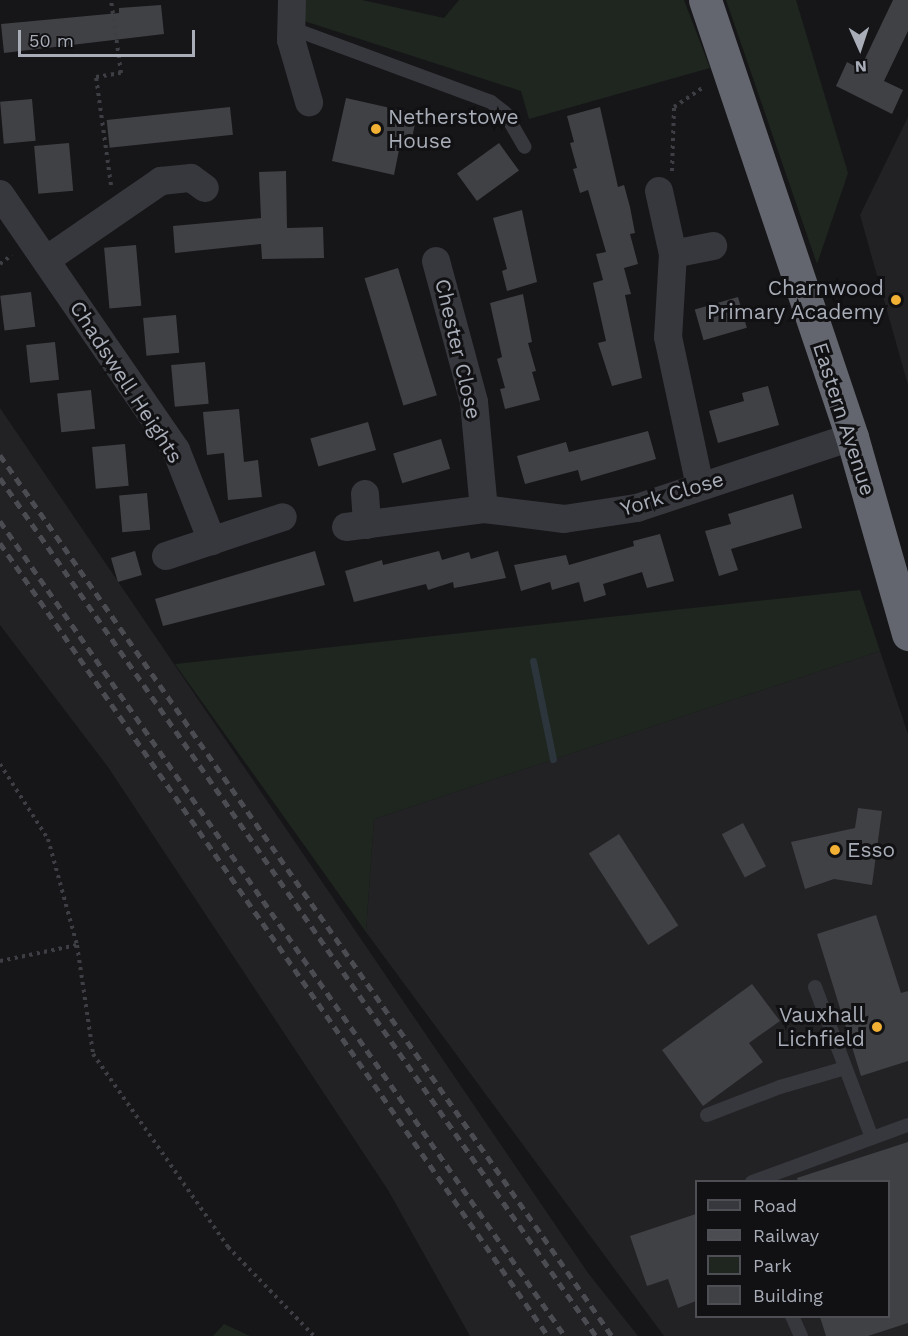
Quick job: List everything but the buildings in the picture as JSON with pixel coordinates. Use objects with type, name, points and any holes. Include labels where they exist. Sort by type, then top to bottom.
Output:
[{"type":"highway","name":"Eastern Avenue","points":[[705,0],[852,437],[908,634]]},
{"type":"street","points":[[291,14],[309,102]]},
{"type":"street","points":[[46,260],[161,181],[192,178],[205,188]]},
{"type":"street","points":[[659,191],[674,254],[668,337],[700,486]]},
{"type":"street","name":"Chadswell Heights","points":[[0,194],[176,450],[212,541]]},
{"type":"street","points":[[674,254],[714,246]]},
{"type":"street","name":"Chester Close","points":[[436,261],[474,402],[484,509]]},
{"type":"street","name":"York Close","points":[[365,494],[356,526],[484,509],[564,519],[638,508],[852,437]]},
{"type":"street","points":[[166,556],[284,518]]},
{"type":"lane","points":[[291,14],[491,102],[505,113],[525,147]]},
{"type":"lane","points":[[814,987],[872,1138]]},
{"type":"lane","points":[[707,1115],[780,1087],[845,1068]]},
{"type":"lane","points":[[757,1180],[908,1125]]},
{"type":"lane","points":[[792,1318],[801,1336]]},
{"type":"path","points":[[111,0],[121,73],[96,76],[115,213]]},
{"type":"path","points":[[659,191],[672,170],[674,107],[730,69]]},
{"type":"path","points":[[0,764],[48,839],[76,945],[93,1054],[228,1247],[314,1336]]},
{"type":"path","points":[[0,961],[76,945]]},
{"type":"shaded area","name":"Charnwood Primary Academy","points":[[908,117],[908,385],[860,215]]},
{"type":"shaded area","points":[[0,408],[588,1273],[638,1336],[470,1336],[388,1190],[108,767],[0,625]]},
{"type":"shaded area","points":[[880,651],[908,734],[908,1336],[664,1336],[366,932],[374,819]]},
{"type":"green space","points":[[299,0],[362,0],[444,18],[459,0],[684,0],[710,68],[529,119],[521,91],[298,19]]},
{"type":"green space","points":[[726,0],[796,0],[848,173],[817,264]]},
{"type":"green space","points":[[860,590],[880,651],[374,819],[366,932],[175,664]]},
{"type":"green space","points":[[224,1324],[250,1336],[213,1336]]},
{"type":"waterway","points":[[533,661],[553,759]]},
{"type":"railway","points":[[0,455],[612,1336]]},
{"type":"railway","points":[[0,478],[596,1336]]},
{"type":"railway","points":[[0,521],[565,1336]]},
{"type":"railway","points":[[0,543],[548,1336]]},
{"type":"place","name":"Netherstowe House","points":[[376,129]]},
{"type":"place","name":"Charnwood Primary Academy","points":[[896,300]]},
{"type":"place","name":"Esso","points":[[835,850]]},
{"type":"place","name":"Vauxhall Lichfield","points":[[877,1027]]}]
